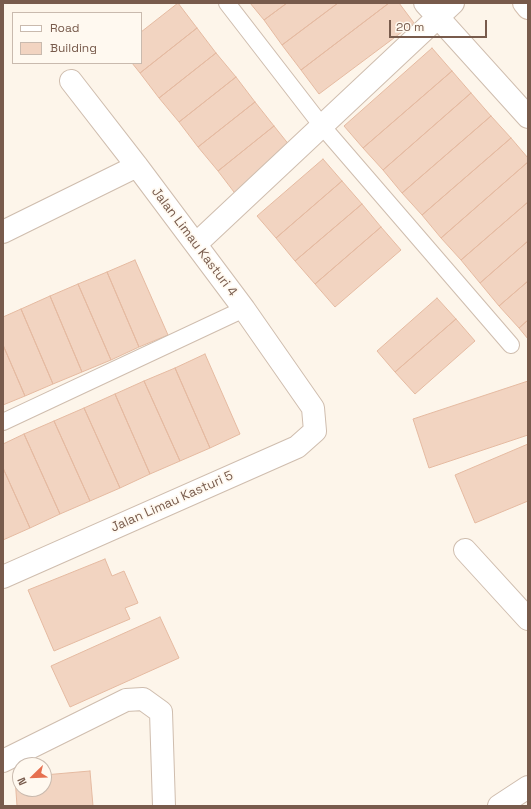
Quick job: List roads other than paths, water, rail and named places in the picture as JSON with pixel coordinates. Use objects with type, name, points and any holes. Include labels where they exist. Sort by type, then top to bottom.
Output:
[{"type":"street","points":[[196,244],[322,126],[431,10],[453,3]]},
{"type":"street","points":[[524,3],[528,8]]},
{"type":"street","points":[[431,10],[528,117]]},
{"type":"street","name":"Jalan Limau Kasturi 4","points":[[71,81],[196,244],[244,309],[313,408]]},
{"type":"street","points":[[3,232],[137,166]]},
{"type":"street","name":"Jalan Limau Kasturi 5","points":[[3,577],[297,447],[315,431],[313,408]]},
{"type":"street","points":[[465,550],[528,619]]},
{"type":"street","points":[[3,760],[126,700],[143,700],[161,712],[164,806]]},
{"type":"street","points":[[499,806],[528,787]]},
{"type":"lane","points":[[227,3],[322,126],[511,345]]},
{"type":"lane","points":[[3,422],[244,309]]}]
